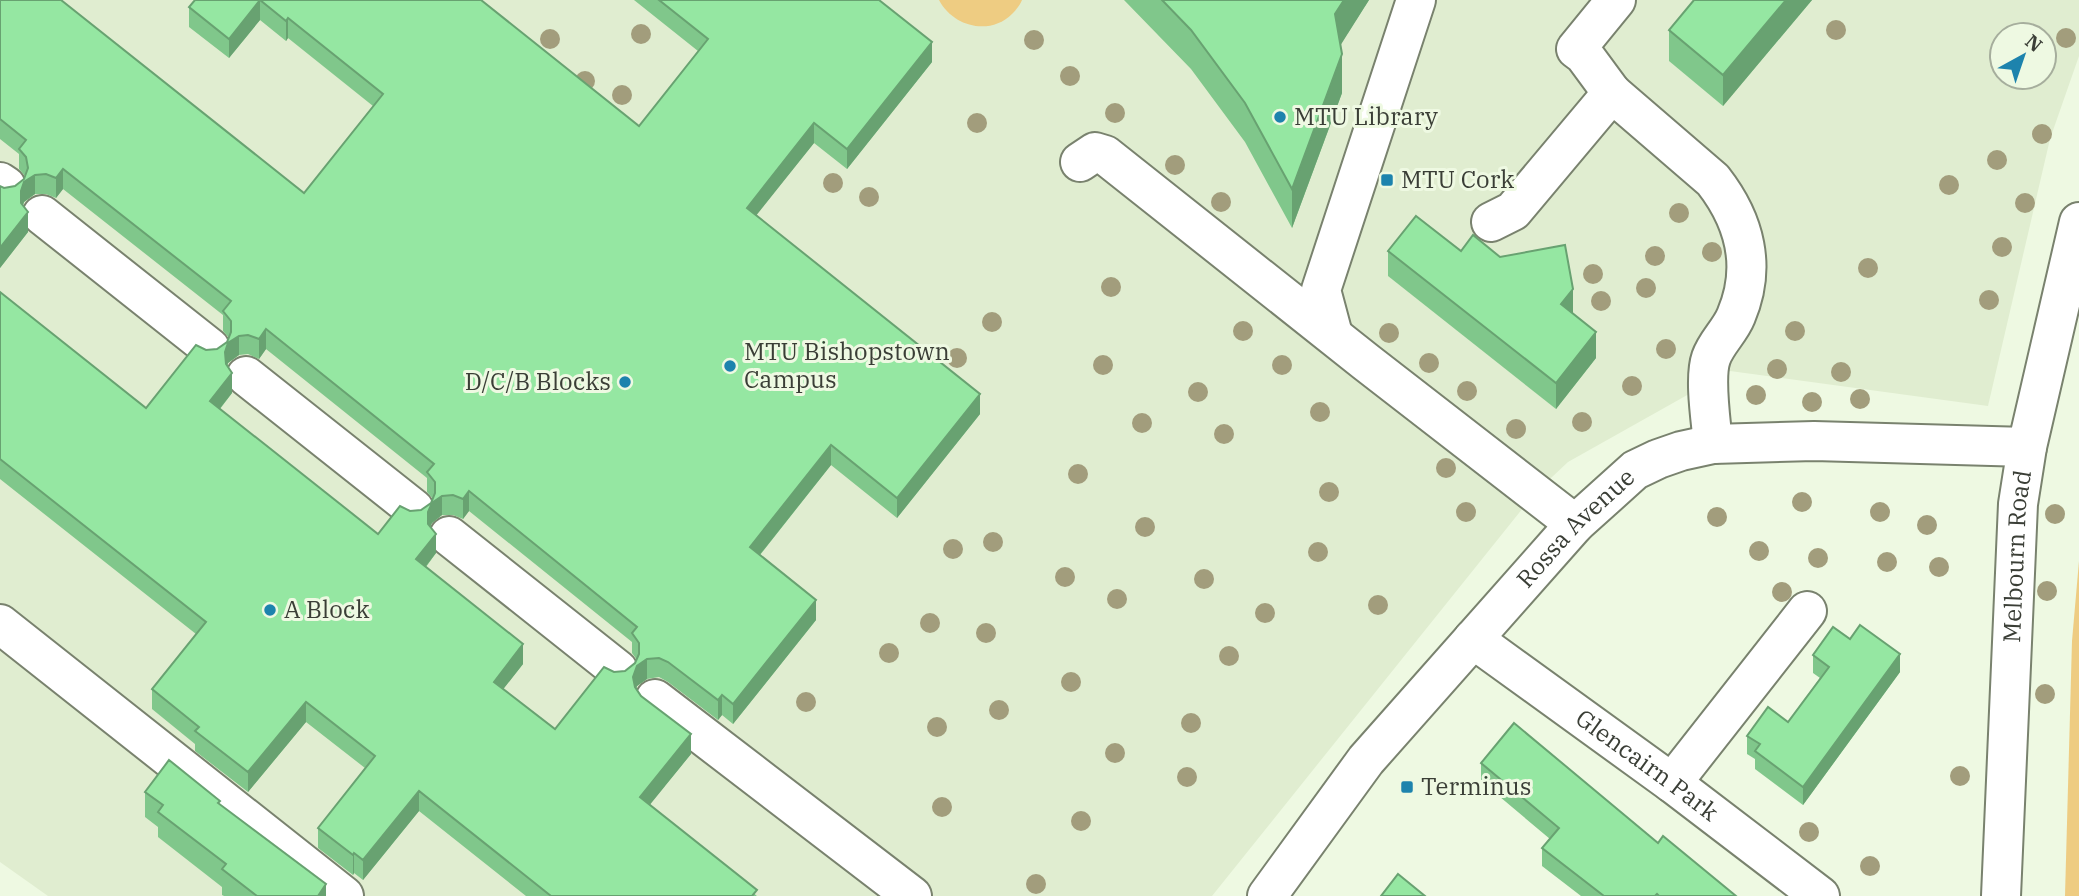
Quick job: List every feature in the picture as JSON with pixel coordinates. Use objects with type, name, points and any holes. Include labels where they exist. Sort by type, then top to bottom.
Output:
[{"type":"street","points":[[1333,335],[1321,290],[1416,0]]},
{"type":"street","points":[[1616,0],[1576,49],[1584,55],[1612,93],[1713,180],[1726,196],[1737,219],[1747,253],[1746,285],[1735,317],[1712,356],[1708,373],[1713,444]]},
{"type":"street","points":[[1491,222],[1513,211],[1612,93]]},
{"type":"street","points":[[1080,162],[1095,152],[1105,155],[1575,524]]},
{"type":"street","points":[[42,215],[210,348]]},
{"type":"street","name":"Melbourn Road","points":[[2001,896],[2018,504],[2027,447],[2079,222]]},
{"type":"street","points":[[246,376],[414,509]]},
{"type":"street","name":"Rossa Avenue","points":[[1267,896],[1366,760],[1575,524],[1635,470],[1681,451],[1713,444],[1814,441],[2027,447]]},
{"type":"street","points":[[449,537],[618,670]]},
{"type":"street","points":[[1672,783],[1807,611]]},
{"type":"street","points":[[0,624],[344,896]]},
{"type":"street","name":"Glencairn Park","points":[[1473,639],[1672,783],[1820,896]]},
{"type":"street","points":[[655,699],[912,896]]},
{"type":"shaded area","name":"MTU Bishopstown Campus","points":[[0,0],[2079,0],[2079,56],[2050,139],[1988,406],[1730,371],[1568,462],[1535,493],[1212,896],[48,896],[0,862]]},
{"type":"shaded area","points":[[939,0],[1022,0],[1003,21],[983,26],[962,22],[953,17]]},
{"type":"shaded area","points":[[2079,561],[2079,896],[2065,896],[2072,641]]},
{"type":"building","name":"D/C/B Blocks","points":[[0,0],[61,0],[304,193],[383,94],[288,18],[286,21],[260,0],[481,0],[639,126],[708,39],[659,0],[879,0],[932,42],[847,149],[814,123],[747,208],[980,394],[897,498],[831,445],[750,547],[816,600],[733,704],[722,695],[718,700],[659,658],[647,659],[637,666],[633,677],[641,696],[691,734],[640,797],[757,890],[752,896],[551,896],[419,791],[363,860],[318,828],[375,756],[306,702],[248,772],[195,731],[199,727],[152,689],[206,622],[0,459],[0,292],[146,408],[196,345],[206,350],[217,349],[227,342],[231,321],[223,311],[231,301],[63,169],[56,178],[46,174],[35,175],[24,182],[21,203],[28,212],[0,248],[0,186],[15,186],[24,179],[28,168],[26,157],[19,149],[26,140],[0,119]],"holes":[[[266,329],[434,464],[427,472],[435,482],[431,503],[421,510],[410,511],[400,506],[378,534],[210,401],[232,373],[226,364],[225,352],[228,343],[239,336],[248,335],[259,339]],[[469,491],[637,627],[632,633],[639,643],[639,654],[635,663],[625,671],[614,672],[604,667],[555,729],[494,682],[523,644],[416,559],[436,534],[428,524],[428,512],[432,503],[442,496],[453,495],[463,499]]]},
{"type":"building","points":[[195,0],[260,0],[229,39],[189,7]]},
{"type":"building","name":"MTU Library","points":[[1162,0],[1344,0],[1335,14],[1342,54],[1292,189],[1245,103],[1191,30]]},
{"type":"building","points":[[1694,0],[1786,0],[1723,75],[1669,30]]},
{"type":"building","points":[[1416,216],[1461,251],[1473,235],[1500,257],[1565,245],[1573,289],[1561,304],[1596,332],[1556,383],[1388,251]]},
{"type":"building","points":[[1860,625],[1900,654],[1803,787],[1755,751],[1760,744],[1747,736],[1768,707],[1788,722],[1829,667],[1813,655],[1833,627],[1850,639]]},
{"type":"building","points":[[1514,723],[1658,843],[1663,836],[1736,896],[1604,896],[1542,848],[1559,828],[1481,763]]},
{"type":"building","points":[[169,760],[220,801],[218,803],[326,884],[318,896],[257,896],[222,869],[226,864],[158,812],[163,805],[145,792]]},
{"type":"building","points":[[1398,874],[1425,896],[1381,896]]},
{"type":"place","name":"MTU Library","points":[[1280,117]]},
{"type":"place","name":"MTU Cork","points":[[1387,180]]},
{"type":"place","name":"MTU Bishopstown Campus","points":[[730,366]]},
{"type":"place","name":"D/C/B Blocks","points":[[625,382]]},
{"type":"place","name":"A Block","points":[[270,610]]},
{"type":"place","name":"Terminus","points":[[1407,787]]}]
